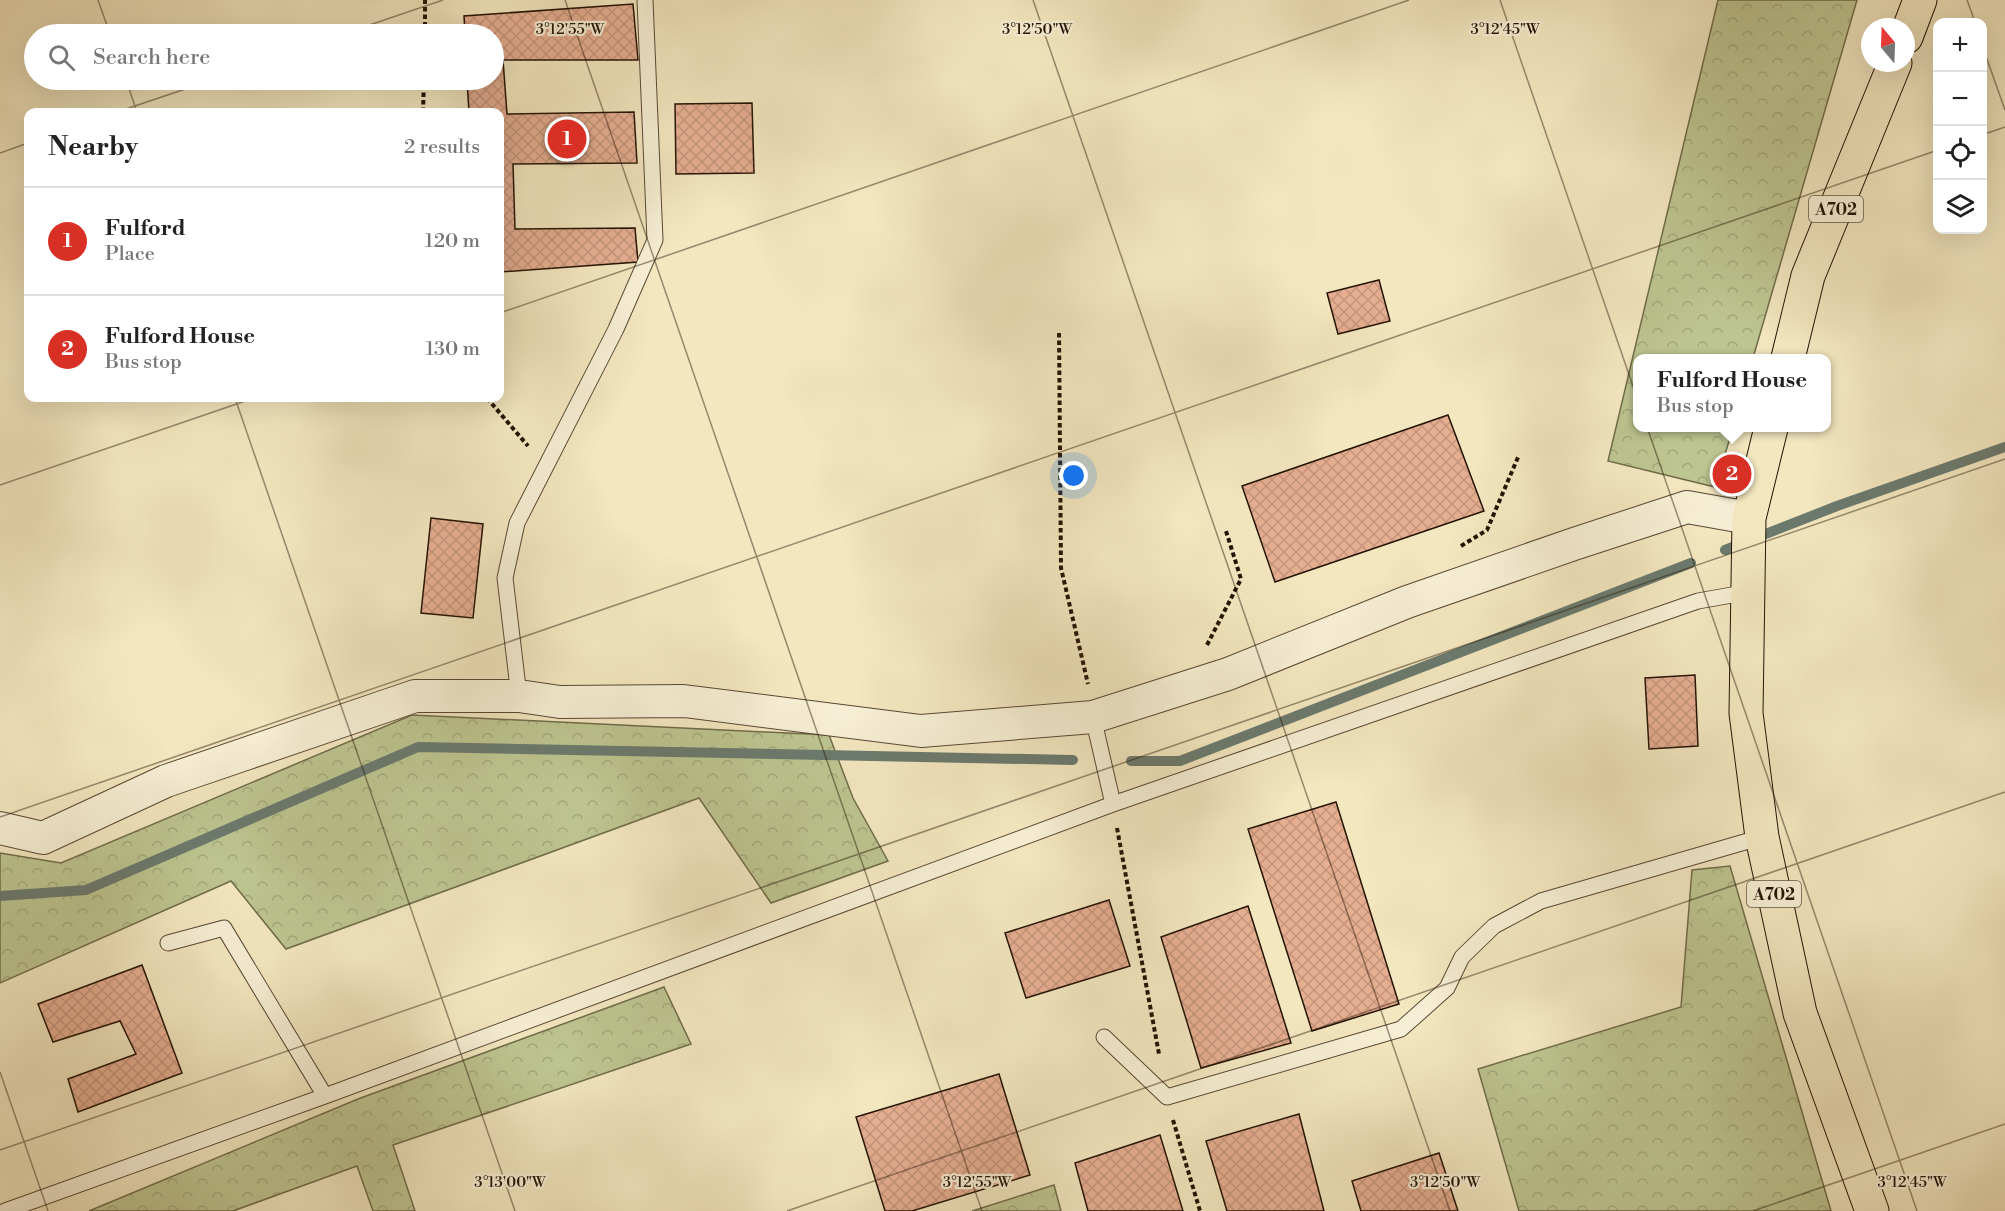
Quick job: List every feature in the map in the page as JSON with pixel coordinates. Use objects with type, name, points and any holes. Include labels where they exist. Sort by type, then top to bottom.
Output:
[{"type":"highway","points":[[1913,18],[1920,0]]},
{"type":"highway","name":"A702","points":[[1789,354],[1808,276],[1891,72]]},
{"type":"highway","name":"A702","points":[[1770,432],[1749,520],[1746,713],[1762,837],[1800,1013],[1872,1211]]},
{"type":"street","points":[[0,828],[43,838],[166,781],[415,696],[519,696],[560,702],[684,701],[921,731],[1093,717],[1228,674],[1407,602],[1688,507],[1749,520]]},
{"type":"lane","points":[[519,696],[505,578],[517,523],[616,329],[655,240],[645,0]]},
{"type":"lane","points":[[5,1211],[325,1096],[1113,804],[1698,601],[1749,578]]},
{"type":"lane","points":[[1093,717],[1113,804]]},
{"type":"lane","points":[[1104,1037],[1167,1097],[1401,1029],[1446,988],[1462,957],[1494,926],[1531,906],[1541,901],[1762,837]]},
{"type":"lane","points":[[168,943],[224,928],[325,1096]]},
{"type":"path","points":[[425,0],[425,24]]},
{"type":"path","points":[[423,108],[424,90]]},
{"type":"path","points":[[1059,333],[1061,568],[1090,694],[1093,717]]},
{"type":"path","points":[[490,402],[546,467]]},
{"type":"path","points":[[1206,646],[1241,579],[1226,531]]},
{"type":"path","points":[[1113,804],[1167,1097],[1200,1211]]},
{"type":"green space","points":[[1718,0],[1857,0],[1754,354],[1634,354]]},
{"type":"green space","points":[[1633,356],[1633,432],[1732,432],[1715,487],[1608,461]]},
{"type":"green space","points":[[412,715],[829,735],[853,798],[888,861],[771,903],[699,798],[286,949],[231,881],[0,983],[0,853],[61,863]]},
{"type":"green space","points":[[1730,866],[1831,1211],[1519,1211],[1478,1069],[1681,1007],[1692,870]]},
{"type":"green space","points":[[664,987],[691,1044],[393,1145],[415,1211],[373,1211],[357,1166],[233,1211],[89,1211],[358,1099]]},
{"type":"green space","points":[[1054,1185],[1061,1211],[972,1211]]},
{"type":"building","points":[[633,4],[638,60],[504,60],[504,24],[464,24],[464,16]]},
{"type":"building","points":[[504,74],[507,114],[634,112],[637,163],[513,164],[515,229],[635,228],[638,262],[504,272],[504,108],[469,108],[468,90],[504,90]]},
{"type":"building","points":[[752,103],[754,173],[676,174],[675,104]]},
{"type":"building","points":[[1379,280],[1390,321],[1338,334],[1327,293]]},
{"type":"building","points":[[1448,415],[1484,511],[1275,582],[1242,486]]},
{"type":"building","points":[[431,518],[483,524],[473,618],[421,613]]},
{"type":"building","points":[[1695,675],[1698,746],[1649,749],[1645,678]]},
{"type":"building","points":[[1336,802],[1399,1004],[1312,1031],[1248,829]]},
{"type":"building","points":[[1109,900],[1130,966],[1026,998],[1005,933]]},
{"type":"building","points":[[1248,906],[1291,1043],[1201,1068],[1161,937]]},
{"type":"building","points":[[142,965],[182,1073],[78,1112],[68,1079],[136,1054],[120,1021],[53,1042],[38,1004]]},
{"type":"building","points":[[999,1074],[1030,1175],[912,1211],[885,1211],[856,1117]]},
{"type":"building","points":[[1299,1114],[1324,1211],[1227,1211],[1206,1141]]},
{"type":"building","points":[[1160,1135],[1183,1211],[1088,1211],[1075,1163]]},
{"type":"building","points":[[1439,1153],[1458,1211],[1361,1211],[1352,1181]]},
{"type":"waterway","points":[[1725,550],[1837,506],[2005,447]]},
{"type":"waterway","points":[[1131,761],[1180,761],[1691,563]]},
{"type":"waterway","points":[[0,896],[86,890],[418,747],[1073,760]]},
{"type":"place","name":"Fulford","points":[[567,139]]},
{"type":"place","name":"Fulford House","points":[[1732,474]]}]
